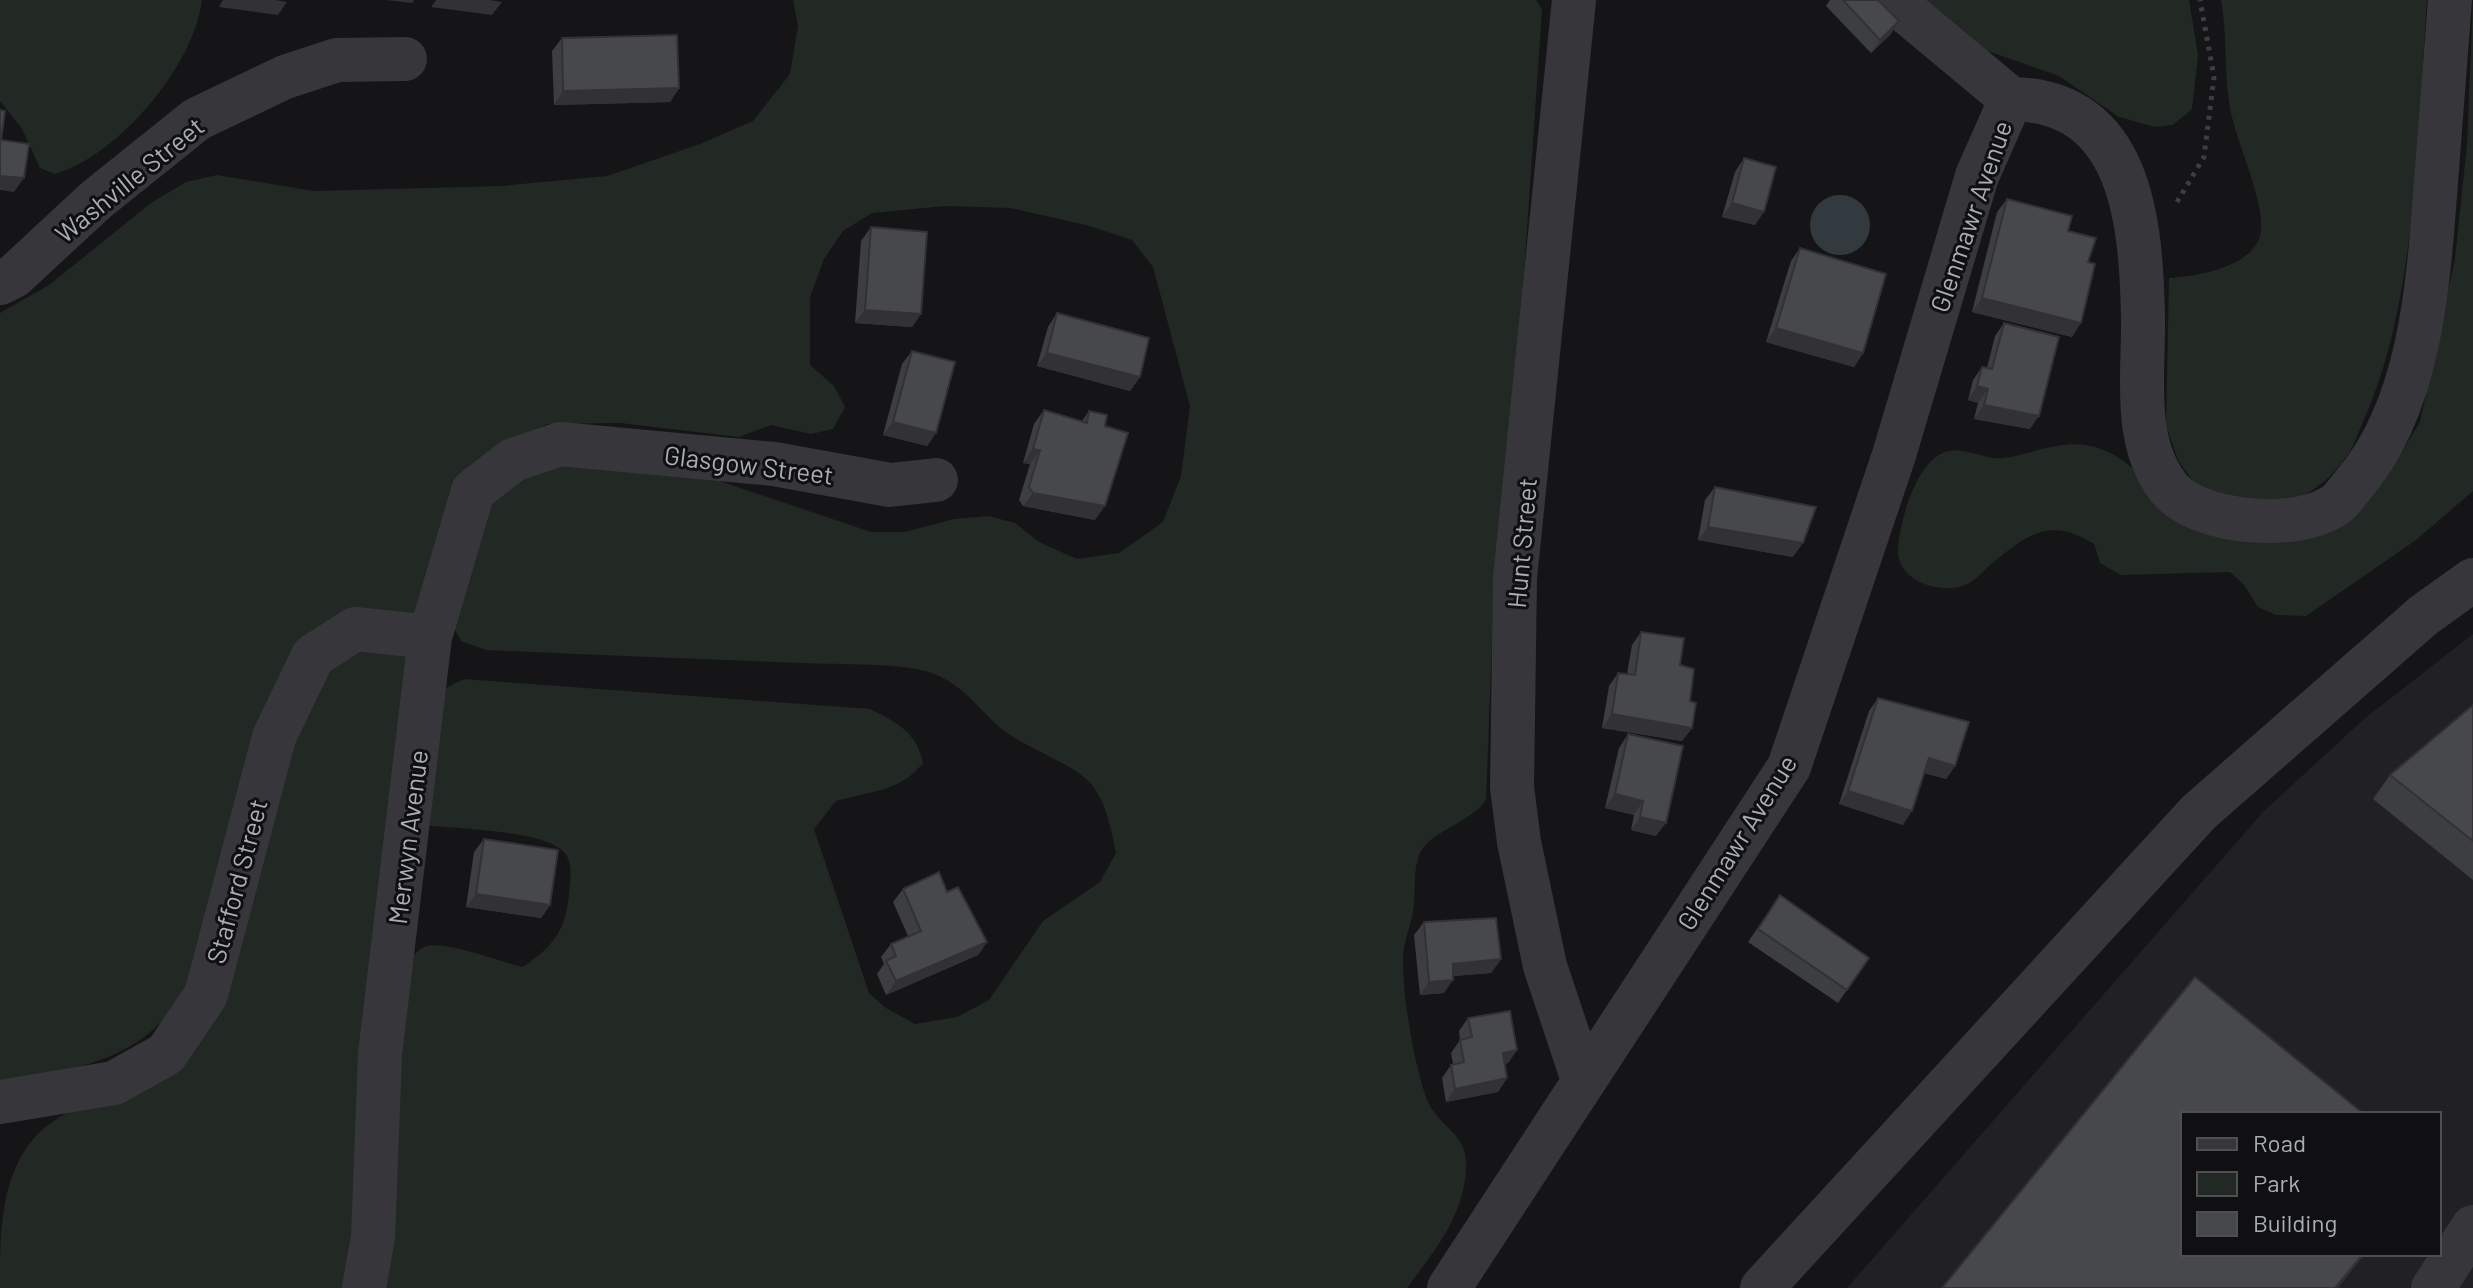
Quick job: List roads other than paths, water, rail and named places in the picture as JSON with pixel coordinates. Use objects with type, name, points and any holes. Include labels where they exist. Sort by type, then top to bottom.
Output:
[{"type":"street","name":"Hunt Street","points":[[1574,0],[1515,578],[1512,787],[1519,842],[1545,966],[1583,1080]]},
{"type":"street","points":[[1892,0],[2011,99]]},
{"type":"street","name":"Glenmawr Avenue","points":[[1449,1288],[1789,767],[1894,455],[1977,176],[2011,99],[2038,99],[2069,111],[2095,128],[2112,148],[2138,230],[2142,406],[2151,457],[2169,489],[2200,510],[2260,521],[2295,521],[2334,506],[2370,465],[2400,403],[2428,282],[2450,0]]},
{"type":"street","name":"Washville Street","points":[[0,283],[14,276],[96,200],[197,119],[285,77],[337,60],[405,59]]},
{"type":"street","name":"Glasgow Street","points":[[560,444],[774,464],[890,485],[936,480]]},
{"type":"street","name":"Merwyn Avenue","points":[[364,1288],[373,1237],[380,1054],[430,637],[473,491],[513,460],[560,444]]},
{"type":"street","points":[[1762,1288],[2199,812],[2424,615],[2473,580]]},
{"type":"street","name":"Stafford Street","points":[[0,1102],[114,1083],[166,1054],[206,995],[274,737],[313,656],[355,629],[430,637]]},
{"type":"street","points":[[2433,1288],[2473,1227]]}]
